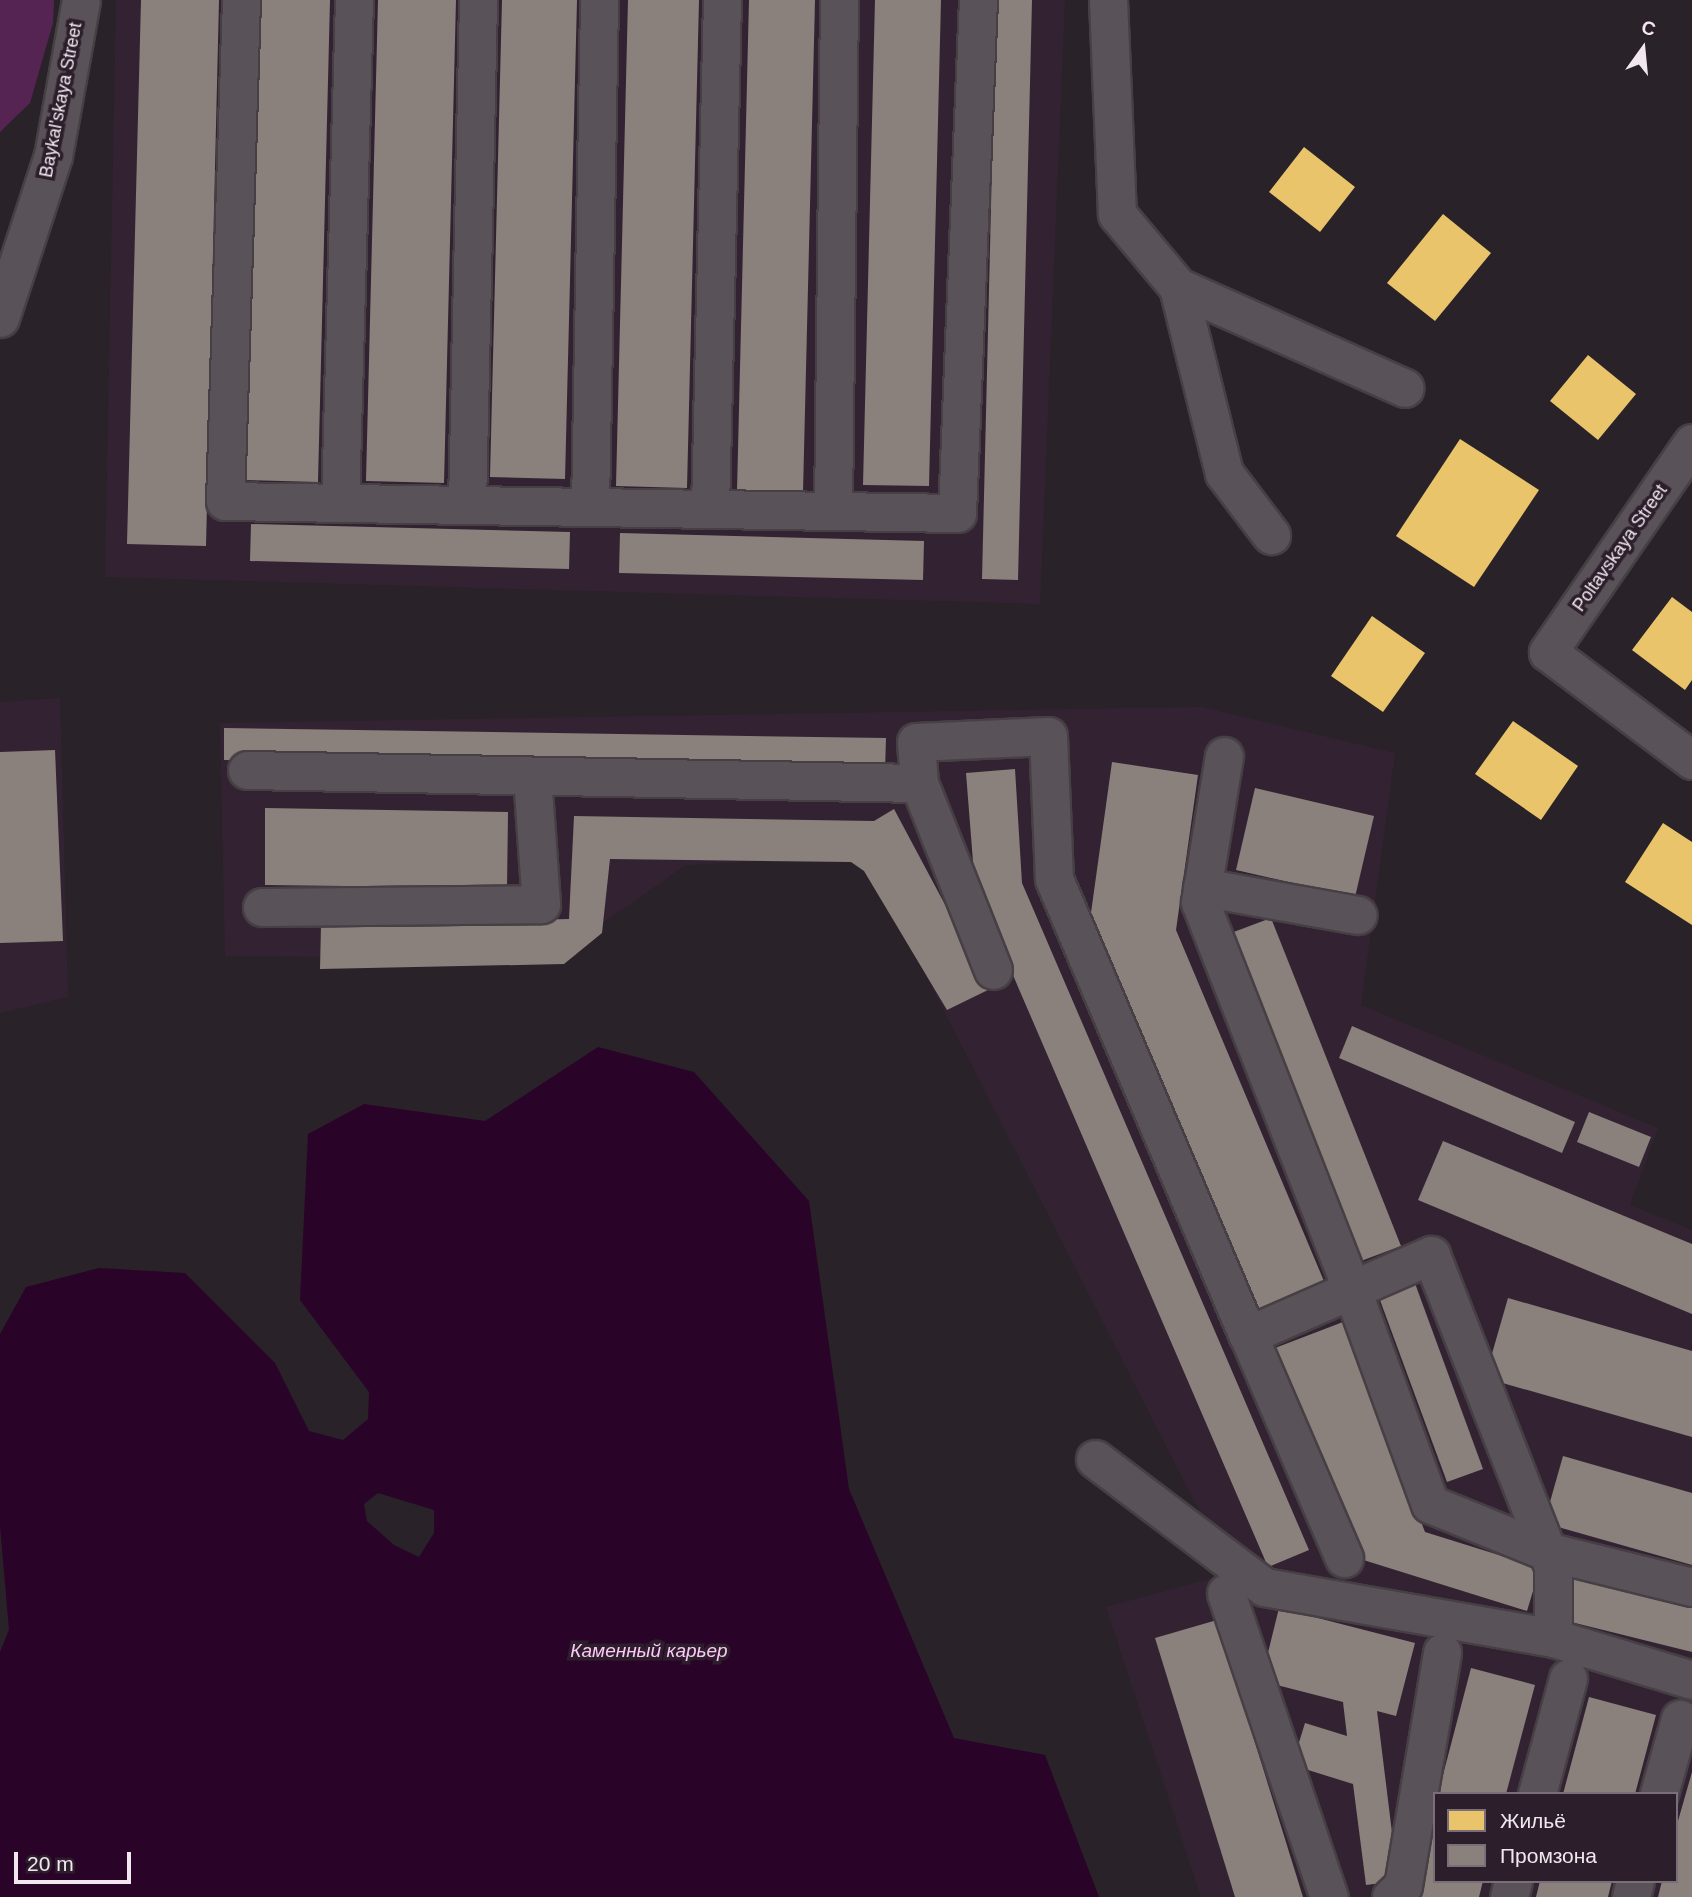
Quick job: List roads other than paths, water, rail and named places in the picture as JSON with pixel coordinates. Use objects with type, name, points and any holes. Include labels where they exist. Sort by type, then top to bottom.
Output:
[{"type":"street","name":"Baykal'skaya Street","points":[[0,318],[53,156],[81,0]]},
{"type":"street","points":[[241,0],[225,501],[957,513],[978,0]]},
{"type":"street","points":[[340,503],[354,0]]},
{"type":"street","points":[[467,505],[478,0]]},
{"type":"street","points":[[590,507],[598,0]]},
{"type":"street","points":[[710,509],[722,0]]},
{"type":"street","points":[[833,511],[839,0]]},
{"type":"street","points":[[1108,0],[1117,214],[1178,287],[1224,473],[1271,535]]},
{"type":"street","points":[[1178,287],[1405,388]]},
{"type":"street","name":"Poltavskaya Street","points":[[1692,445],[1548,652],[1692,760]]},
{"type":"street","points":[[993,970],[919,783],[916,742],[1048,736],[1054,878],[1344,1558]]},
{"type":"street","points":[[1224,756],[1200,902],[1352,1290],[1430,1504],[1546,1551],[1692,1587]]},
{"type":"street","points":[[247,770],[919,783]]},
{"type":"street","points":[[262,908],[541,904],[532,776]]},
{"type":"street","points":[[1202,887],[1357,915]]},
{"type":"street","points":[[1248,1335],[1431,1255],[1553,1567],[1553,1639]]},
{"type":"street","points":[[1095,1459],[1264,1587],[1553,1639],[1692,1680]]},
{"type":"street","points":[[1226,1592],[1329,1897]]},
{"type":"street","points":[[1391,1897],[1403,1886],[1442,1652]]},
{"type":"street","points":[[1538,1792],[1568,1678]]},
{"type":"street","points":[[1660,1792],[1680,1719]]},
{"type":"water","name":"Каменный карьер","points":[[598,1047],[694,1072],[809,1201],[849,1489],[954,1738],[1045,1755],[1099,1897],[0,1897],[0,1652],[9,1630],[0,1526],[0,1334],[26,1287],[99,1268],[185,1273],[275,1363],[309,1431],[343,1440],[368,1419],[369,1392],[300,1300],[308,1134],[364,1104],[485,1121]],"holes":[[[378,1493],[434,1510],[434,1533],[419,1557],[394,1545],[367,1521],[364,1504]]]}]
